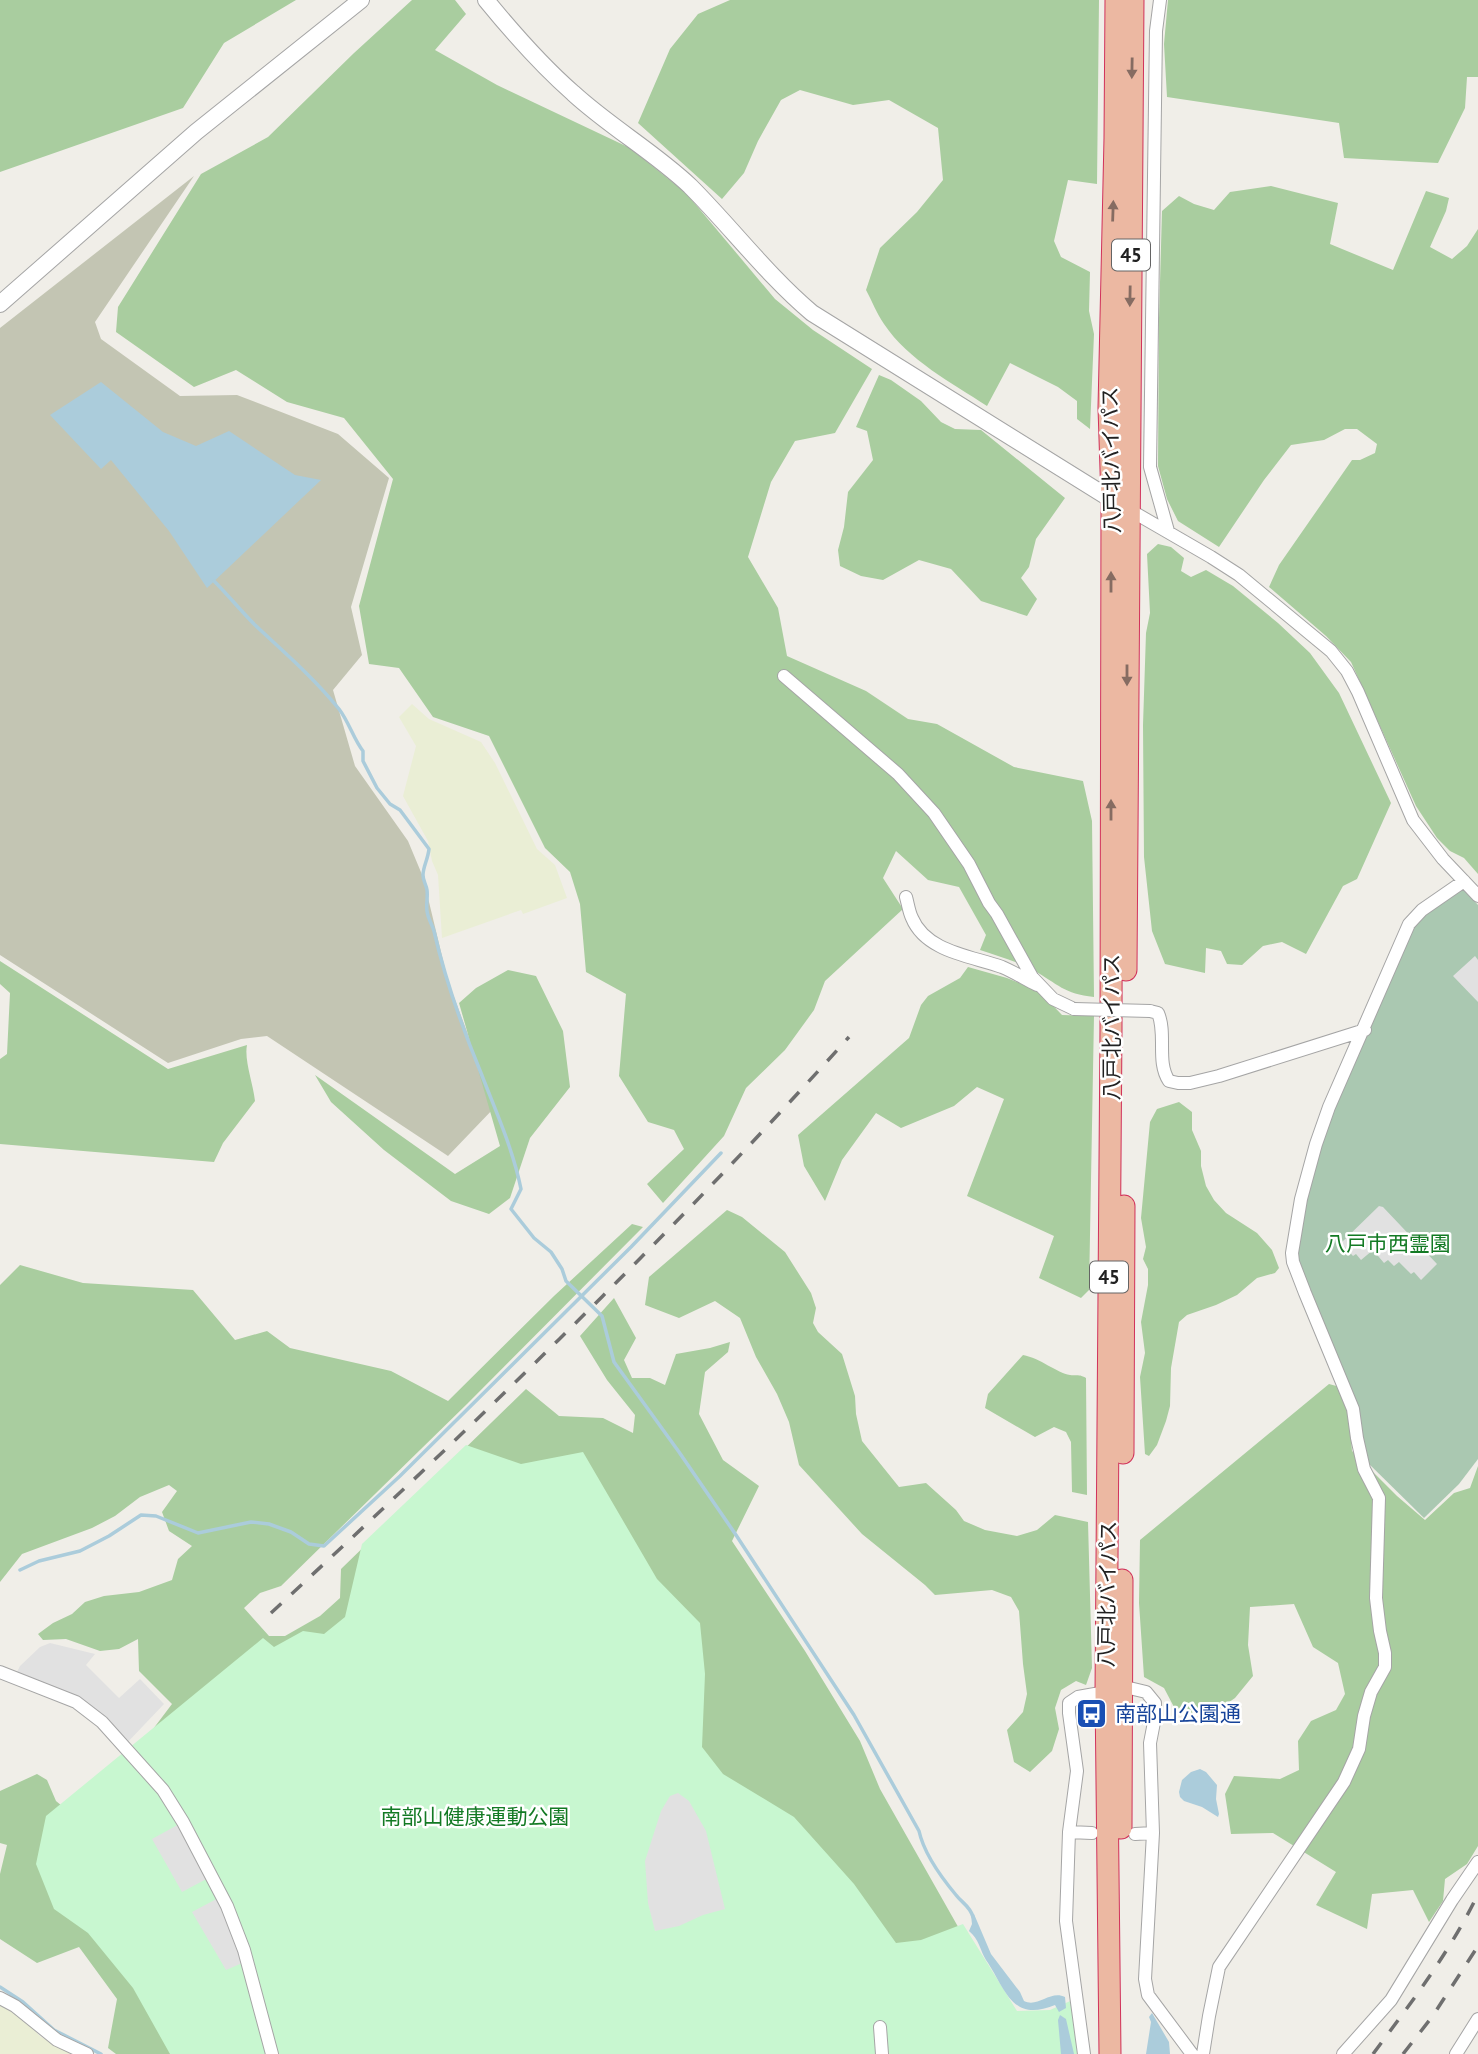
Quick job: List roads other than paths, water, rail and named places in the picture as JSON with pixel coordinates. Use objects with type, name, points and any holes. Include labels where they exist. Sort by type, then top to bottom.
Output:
[{"type":"highway","name":"八戸北バイパス","points":[[1116,0],[1109,408],[1120,504]]},
{"type":"highway","name":"八戸北バイパス","points":[[1110,2054],[1120,504],[1133,0]]},
{"type":"highway","name":"八戸北バイパス","points":[[1114,1689],[1124,2054]]},
{"type":"street","points":[[0,304],[196,132],[361,0]]},
{"type":"street","points":[[486,0],[510,30],[573,94],[690,186],[762,265],[812,313],[1239,575],[1331,651],[1359,692],[1413,820],[1426,839],[1478,896]]},
{"type":"street","points":[[1160,0],[1156,31],[1150,467],[1168,531]]},
{"type":"street","points":[[784,676],[898,774],[934,813],[969,864],[1032,977],[1053,999],[1073,1009],[1158,1013],[1162,1022],[1164,1073],[1169,1081],[1178,1083],[1219,1076],[1364,1030]]},
{"type":"street","points":[[1203,2054],[1219,1967],[1344,1782],[1359,1749],[1371,1692],[1385,1667],[1376,1598],[1379,1498],[1364,1469],[1353,1409],[1305,1293],[1292,1254],[1301,1199],[1329,1107],[1409,924],[1422,910],[1464,881]]},
{"type":"street","points":[[906,897],[910,916],[916,927],[935,942],[969,958],[1001,967],[1043,988]]},
{"type":"street","points":[[0,1672],[76,1702],[102,1722],[163,1790],[219,1889],[244,1950],[272,2054]]},
{"type":"street","points":[[1084,2054],[1066,1921],[1069,1832],[1077,1771],[1069,1703],[1078,1697],[1114,1689],[1146,1692],[1155,1703],[1150,1743],[1153,1833],[1145,1979],[1147,1995],[1192,2054]]},
{"type":"street","points":[[1069,1832],[1092,1833]]},
{"type":"street","points":[[1135,1834],[1153,1833]]},
{"type":"street","points":[[1343,2054],[1391,2000],[1452,1900],[1478,1863]]},
{"type":"street","points":[[0,1998],[15,2006],[57,2040],[87,2054]]},
{"type":"street","points":[[1456,2054],[1478,2019]]},
{"type":"street","points":[[880,2027],[882,2054]]},
{"type":"water","points":[[101,382],[163,432],[196,446],[229,431],[295,475],[321,480],[207,588],[169,531],[111,460],[101,469],[50,415]]},
{"type":"water","points":[[1200,1769],[1217,1785],[1218,1817],[1180,1797],[1182,1780],[1191,1772]]},
{"type":"water","points":[[974,1914],[991,1954],[1024,2001],[1029,2003],[1060,1995],[1065,1997],[1066,2008],[1059,2012],[1055,2005],[1028,2010],[1012,2000],[969,1931],[972,1924],[971,1915]]},
{"type":"water","points":[[1152,2013],[1169,2042],[1170,2054],[1146,2054],[1151,2022],[1149,2017]]},
{"type":"water","points":[[1060,2015],[1066,2019],[1074,2054],[1061,2054],[1058,2020]]},
{"type":"waterway","points":[[214,581],[339,709],[363,751],[363,761],[377,788],[390,804],[400,810],[429,849],[423,875],[428,914],[461,1021],[513,1159],[521,1189],[511,1209],[534,1238],[551,1252],[566,1281],[602,1316],[614,1362],[736,1535],[854,1715],[919,1831],[934,1865],[973,1917]]},
{"type":"waterway","points":[[20,1570],[39,1561],[80,1551],[141,1515],[156,1516],[198,1533],[251,1522],[269,1524],[291,1532],[309,1544],[324,1546],[400,1476],[631,1247],[721,1153]]},
{"type":"waterway","points":[[0,1987],[23,2002],[54,2030],[101,2054]]},
{"type":"railway","points":[[271,1613],[567,1332],[710,1187],[849,1037]]},
{"type":"railway","points":[[1373,2054],[1442,1957],[1478,1894]]},
{"type":"railway","points":[[1403,2054],[1432,2017],[1478,1946]]},
{"type":"place","name":"南部山公園通","points":[[1092,1713]]},
{"type":"park label","name":"八戸市西霊園","points":[[1388,1243]]},
{"type":"park label","name":"南部山健康運動公園","points":[[475,1816]]}]
